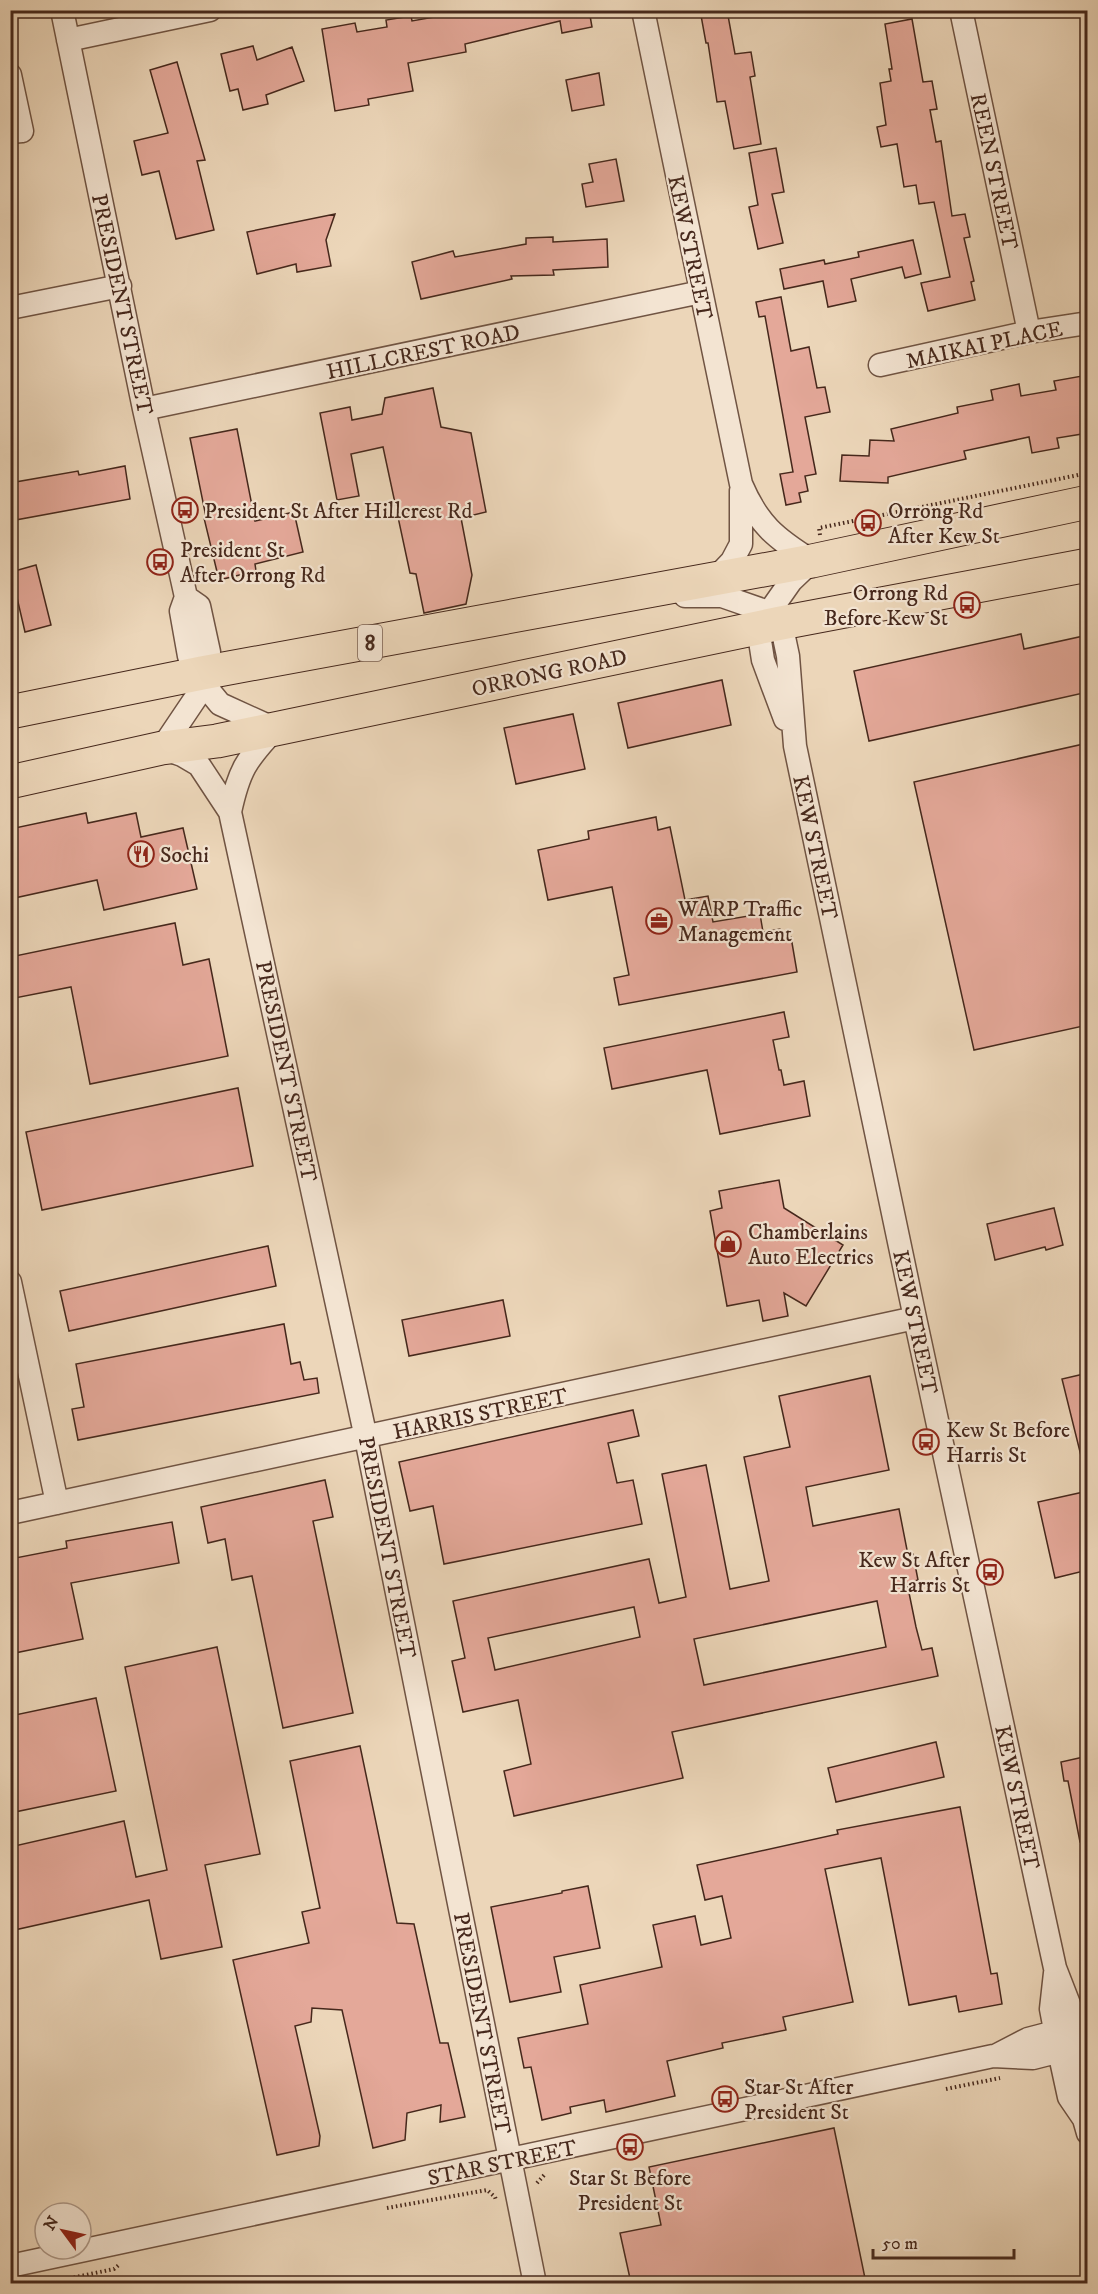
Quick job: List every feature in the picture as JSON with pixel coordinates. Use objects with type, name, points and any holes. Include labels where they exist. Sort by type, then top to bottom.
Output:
[{"type":"highway","name":"8","points":[[10,712],[202,673],[812,561],[1088,502]]},
{"type":"highway","name":"ORRONG ROAD","points":[[10,782],[162,748],[217,741],[274,729],[769,621],[1088,565]]},
{"type":"street","name":"PRESIDENT STREET","points":[[62,10],[144,409],[186,597],[181,610],[189,656],[220,704],[274,729],[245,763],[230,812]]},
{"type":"street","points":[[68,40],[210,10]]},
{"type":"street","name":"KEW STREET","points":[[643,10],[741,484],[751,507],[761,521],[774,535],[812,561]]},
{"type":"street","name":"REEN STREET","points":[[962,10],[1029,332]]},
{"type":"street","points":[[10,75],[22,131],[10,132]]},
{"type":"street","points":[[10,308],[120,286]]},
{"type":"street","name":"HILLCREST ROAD","points":[[144,409],[700,292]]},
{"type":"street","name":"MAIKAI PLACE","points":[[880,365],[1029,332],[1088,323]]},
{"type":"street","name":"KEW STREET","points":[[715,579],[732,561],[741,544],[741,484]]},
{"type":"street","points":[[537,613],[693,595],[722,596],[769,621],[791,581],[812,561]]},
{"type":"street","name":"KEW STREET","points":[[769,621],[763,660],[795,746],[915,1318],[1056,1968],[1069,2004],[1073,2037],[1087,2090],[1086,2126]]},
{"type":"street","points":[[162,748],[197,696],[202,673]]},
{"type":"street","name":"PRESIDENT STREET","points":[[162,748],[182,755],[199,765],[230,812],[366,1438],[536,2283]]},
{"type":"street","points":[[10,1282],[57,1503]]},
{"type":"street","name":"HARRIS STREET","points":[[10,1513],[915,1318]]},
{"type":"street","name":"STAR STREET","points":[[10,2266],[993,2056],[1033,2058],[1073,2037]]},
{"type":"path","points":[[819,528],[1088,473]]},
{"type":"building","points":[[474,10],[589,10],[592,27],[562,33],[560,21],[465,44],[466,52],[408,63],[413,91],[368,99],[369,105],[335,111],[322,29],[355,23],[357,32],[387,27],[386,20],[411,16],[412,21]]},
{"type":"building","points":[[700,10],[727,10],[735,54],[751,52],[755,76],[750,77],[761,144],[734,149],[725,101],[717,102],[708,43],[706,43]]},
{"type":"building","points":[[912,19],[923,82],[932,81],[937,109],[930,110],[936,142],[941,141],[952,216],[965,214],[970,237],[964,238],[974,281],[971,282],[975,300],[928,311],[921,283],[950,277],[934,202],[919,204],[916,185],[904,187],[897,144],[881,147],[877,127],[886,125],[880,83],[891,81],[889,69],[892,69],[885,24]]},
{"type":"building","points":[[253,46],[257,60],[292,47],[304,81],[266,95],[268,104],[243,110],[238,89],[230,91],[221,54]]},
{"type":"building","points":[[177,62],[205,160],[197,161],[214,230],[176,239],[159,171],[142,175],[134,141],[168,133],[150,70]]},
{"type":"building","points":[[599,73],[604,105],[572,111],[566,80]]},
{"type":"building","points":[[776,148],[784,192],[772,194],[783,243],[758,249],[749,207],[758,205],[749,153]]},
{"type":"building","points":[[616,159],[624,201],[586,207],[582,184],[593,182],[589,164]]},
{"type":"building","points":[[335,214],[326,240],[331,266],[297,272],[296,264],[257,274],[247,232]]},
{"type":"building","points":[[553,237],[553,242],[607,239],[608,267],[553,270],[554,275],[511,276],[512,279],[421,299],[412,262],[453,251],[455,257],[526,244],[526,238]]},
{"type":"building","points":[[913,240],[921,274],[905,278],[902,267],[851,279],[856,301],[828,307],[823,281],[784,289],[780,269],[824,260],[825,264],[859,257],[858,252]]},
{"type":"building","points":[[781,297],[791,351],[809,347],[817,388],[825,387],[830,412],[805,417],[816,474],[805,476],[808,491],[799,493],[801,502],[786,505],[780,474],[793,472],[765,316],[759,317],[756,302]]},
{"type":"building","points":[[1082,376],[1088,405],[1088,433],[1057,438],[1059,448],[1032,453],[1029,437],[964,451],[966,459],[888,477],[888,483],[840,481],[842,455],[869,456],[870,440],[894,441],[891,429],[958,413],[957,407],[993,400],[991,390],[1019,384],[1021,396],[1056,390],[1054,381]]},
{"type":"building","points":[[433,388],[441,427],[471,433],[486,512],[461,518],[472,575],[466,604],[424,613],[416,574],[410,573],[383,447],[351,454],[359,496],[337,500],[320,413],[350,407],[352,420],[382,414],[385,398]]},
{"type":"building","points":[[237,429],[255,521],[294,512],[303,552],[255,564],[256,571],[219,580],[204,518],[206,517],[190,438]]},
{"type":"building","points":[[125,466],[130,499],[10,521],[10,483],[78,471],[79,475]]},
{"type":"building","points":[[36,565],[51,625],[25,632],[11,572]]},
{"type":"building","points":[[1021,634],[1024,649],[1088,635],[1088,692],[869,741],[854,671]]},
{"type":"building","points":[[722,680],[731,725],[628,748],[618,703]]},
{"type":"building","points":[[573,714],[585,769],[516,784],[504,728]]},
{"type":"building","points":[[1088,743],[1088,1025],[974,1050],[914,782]]},
{"type":"building","points":[[86,813],[88,823],[136,813],[141,837],[183,828],[197,889],[104,910],[97,880],[10,899],[10,829]]},
{"type":"building","points":[[656,817],[658,830],[670,827],[685,900],[708,896],[713,922],[760,914],[763,932],[780,929],[782,939],[791,937],[797,972],[619,1005],[614,978],[629,975],[612,887],[548,900],[538,850],[589,839],[588,831]]},
{"type":"building","points":[[175,923],[183,965],[209,959],[228,1056],[90,1084],[71,987],[15,998],[10,977],[10,957]]},
{"type":"building","points":[[784,1012],[789,1037],[773,1040],[779,1070],[781,1070],[784,1085],[804,1081],[810,1116],[720,1134],[707,1070],[612,1089],[604,1048]]},
{"type":"building","points":[[238,1088],[253,1166],[42,1210],[26,1132]]},
{"type":"building","points":[[779,1180],[784,1208],[843,1245],[806,1306],[784,1293],[788,1316],[763,1321],[759,1300],[727,1306],[710,1211],[722,1208],[719,1191]]},
{"type":"building","points":[[1054,1208],[1063,1245],[1046,1250],[1045,1247],[995,1260],[987,1224]]},
{"type":"building","points":[[268,1246],[276,1286],[69,1331],[60,1291]]},
{"type":"building","points":[[503,1300],[510,1336],[409,1356],[402,1320]]},
{"type":"building","points":[[284,1324],[291,1364],[300,1362],[304,1380],[317,1378],[319,1393],[78,1440],[72,1409],[84,1407],[76,1364]]},
{"type":"building","points":[[1088,1373],[1088,1459],[1082,1460],[1062,1379]]},
{"type":"building","points":[[870,1376],[889,1470],[806,1487],[813,1526],[899,1509],[908,1555],[913,1554],[918,1580],[907,1583],[916,1627],[922,1650],[932,1648],[938,1676],[672,1732],[683,1778],[514,1816],[504,1771],[531,1764],[518,1700],[463,1712],[452,1661],[465,1658],[453,1601],[649,1559],[659,1603],[686,1597],[662,1474],[706,1465],[730,1589],[769,1581],[744,1457],[790,1447],[779,1396]],"holes":[[[877,1601],[886,1647],[704,1685],[694,1639]],[[634,1607],[640,1637],[495,1670],[488,1638]]]},
{"type":"building","points":[[633,1410],[639,1436],[608,1443],[617,1483],[633,1480],[642,1524],[444,1564],[433,1506],[410,1511],[399,1462]]},
{"type":"building","points":[[325,1480],[333,1517],[313,1521],[353,1713],[283,1728],[252,1576],[232,1580],[225,1539],[208,1543],[201,1507]]},
{"type":"building","points":[[1088,1491],[1088,1570],[1055,1578],[1038,1502]]},
{"type":"building","points":[[172,1522],[179,1563],[71,1583],[83,1639],[10,1654],[10,1559],[67,1548],[66,1541]]},
{"type":"building","points":[[217,1647],[260,1854],[205,1865],[222,1947],[161,1959],[149,1900],[10,1931],[10,1847],[124,1821],[136,1877],[167,1870],[125,1667]]},
{"type":"building","points":[[96,1698],[116,1791],[10,1813],[10,1716]]},
{"type":"building","points":[[936,1742],[944,1777],[836,1802],[828,1768]]},
{"type":"building","points":[[360,1746],[397,1923],[414,1924],[440,2043],[448,2043],[465,2117],[440,2122],[441,2105],[407,2113],[405,2140],[373,2148],[342,2010],[312,2008],[311,2022],[295,2026],[320,2136],[319,2146],[277,2155],[233,1960],[309,1943],[302,1912],[320,1908],[290,1761]]},
{"type":"building","points":[[1088,1756],[1088,1841],[1080,1842],[1068,1781],[1064,1781],[1061,1762]]},
{"type":"building","points":[[960,1807],[991,1974],[997,1973],[1002,2004],[959,2012],[956,1996],[909,2005],[881,1858],[825,1869],[853,2002],[783,2017],[786,2030],[722,2043],[723,2048],[667,2061],[675,2096],[606,2112],[604,2100],[570,2107],[571,2113],[542,2120],[531,2067],[524,2068],[518,2038],[588,2024],[580,1985],[662,1967],[653,1925],[695,1916],[701,1945],[731,1938],[722,1896],[705,1900],[697,1865],[838,1834],[837,1830]]},
{"type":"building","points":[[588,1886],[600,1948],[554,1957],[561,1992],[510,2002],[491,1907]]},
{"type":"building","points":[[834,2128],[866,2283],[631,2283],[620,2233],[661,2225],[649,2167]]},
{"type":"place","name":"President St After Hillcrest Rd","points":[[185,510]]},
{"type":"place","name":"Orrong Rd After Kew St","points":[[868,523]]},
{"type":"place","name":"President St After Orrong Rd","points":[[160,562]]},
{"type":"place","name":"Orrong Rd Before Kew St","points":[[967,605]]},
{"type":"place","name":"Sochi","points":[[141,854]]},
{"type":"place","name":"WARP Traffic Management","points":[[659,921]]},
{"type":"place","name":"Chamberlains Auto Electrics","points":[[728,1244]]},
{"type":"place","name":"Kew St Before Harris St","points":[[926,1442]]},
{"type":"place","name":"Kew St After Harris St","points":[[990,1572]]},
{"type":"place","name":"Star St After President St","points":[[725,2099]]},
{"type":"place","name":"Star St Before President St","points":[[630,2147]]}]
